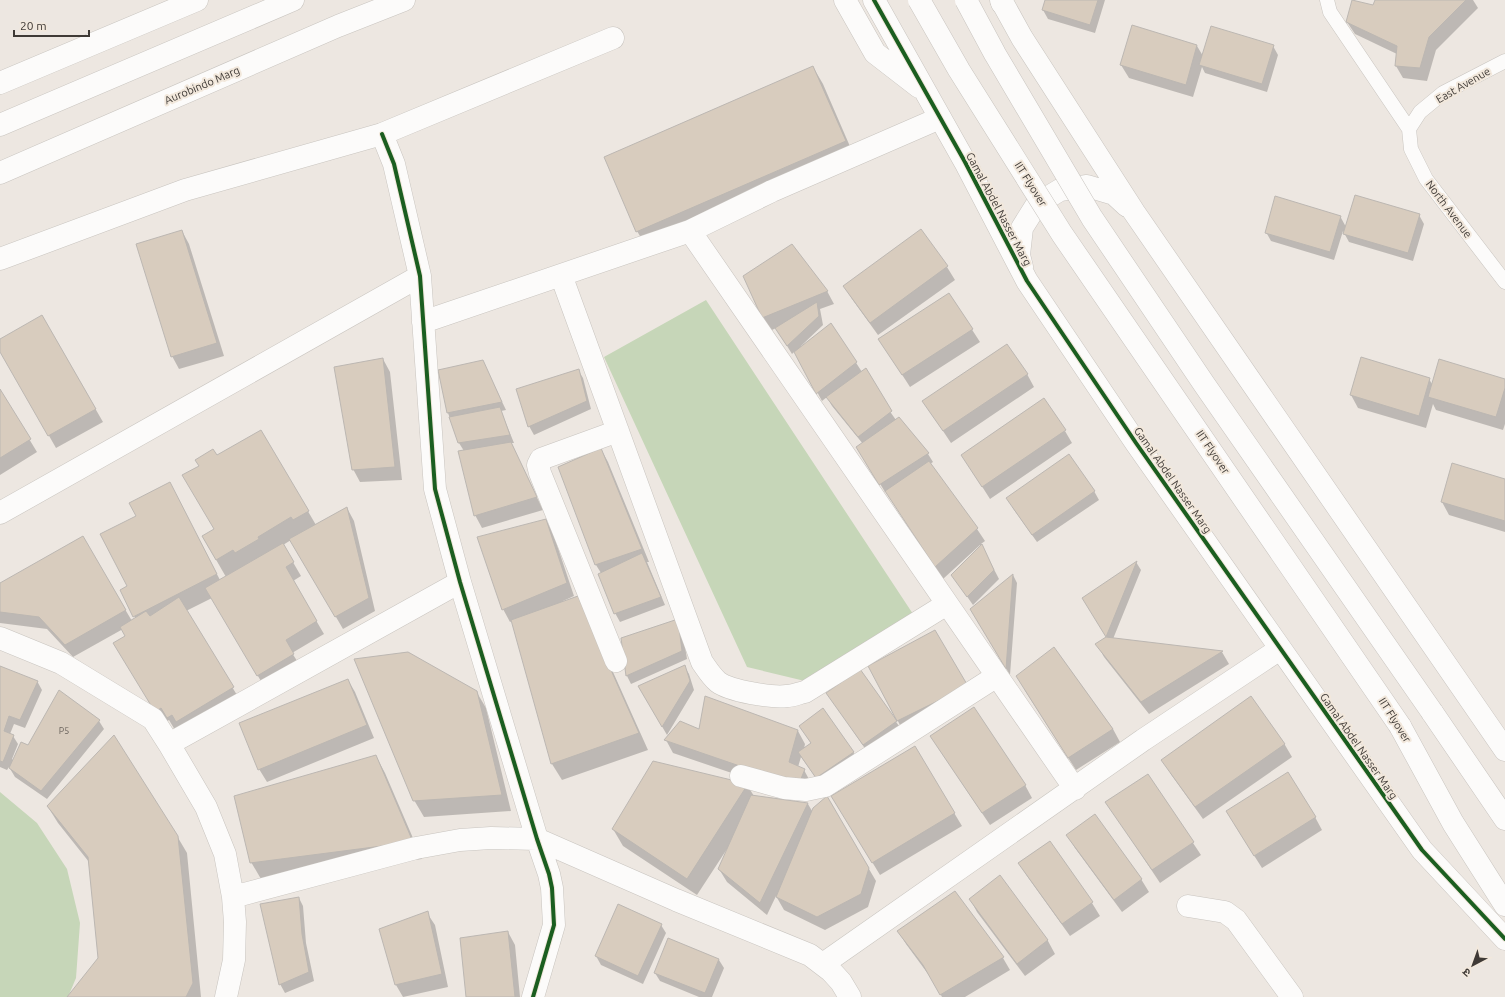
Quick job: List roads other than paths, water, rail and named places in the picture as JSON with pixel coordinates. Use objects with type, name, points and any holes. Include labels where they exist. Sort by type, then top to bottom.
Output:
[{"type":"main road","points":[[0,83],[169,6],[197,0]]},
{"type":"main road","points":[[0,125],[293,0]]},
{"type":"main road","name":"Aurobindo Marg","points":[[0,173],[338,26],[404,0]]},
{"type":"main road","points":[[846,0],[875,53],[926,93]]},
{"type":"main road","name":"Gamal Abdel Nasser Marg","points":[[874,0],[965,162],[1027,281],[1136,443],[1422,850],[1505,939]]},
{"type":"main road","name":"IIT Flyover","points":[[919,0],[959,70],[1062,234],[1400,726],[1453,823],[1505,905]]},
{"type":"main road","points":[[966,0],[995,54],[1092,218],[1204,384],[1505,819]]},
{"type":"main road","points":[[1001,1],[1022,38],[1134,212],[1505,750]]},
{"type":"main road","points":[[0,259],[185,190],[382,134],[613,38]]},
{"type":"main road","points":[[423,322],[690,231],[772,191],[940,118]]},
{"type":"main road","points":[[382,134],[394,164],[420,276],[435,489],[460,582],[551,881],[554,925],[533,997]]},
{"type":"main road","points":[[1027,281],[1019,255],[1022,228],[1037,204],[1060,190],[1087,186],[1114,194],[1134,212]]},
{"type":"main road","points":[[690,231],[1075,789]]},
{"type":"main road","points":[[561,275],[702,662],[710,675],[719,683],[738,691],[756,694],[787,696],[805,692],[947,604]]},
{"type":"main road","points":[[0,513],[420,276]]},
{"type":"main road","points":[[616,660],[538,465],[540,459],[618,431]]},
{"type":"main road","points":[[169,744],[460,582]]},
{"type":"main road","points":[[0,638],[61,663],[152,719],[169,744],[206,807],[224,854],[233,897],[235,922],[234,960],[226,997]]},
{"type":"main road","points":[[823,964],[1143,740],[1280,649]]},
{"type":"main road","points":[[741,776],[784,788],[806,790],[825,786],[997,676]]},
{"type":"main road","points":[[233,897],[416,848],[460,840],[491,838],[537,839],[676,900],[810,955],[823,964],[841,982],[850,997]]},
{"type":"main road","points":[[1188,906],[1225,912],[1236,920],[1292,997]]},
{"type":"lane","points":[[1327,0],[1330,12],[1408,129]]},
{"type":"lane","name":"East Avenue","points":[[1408,129],[1420,112],[1444,94],[1505,61]]},
{"type":"lane","name":"North Avenue","points":[[1408,129],[1411,149],[1426,179],[1505,282]]}]
